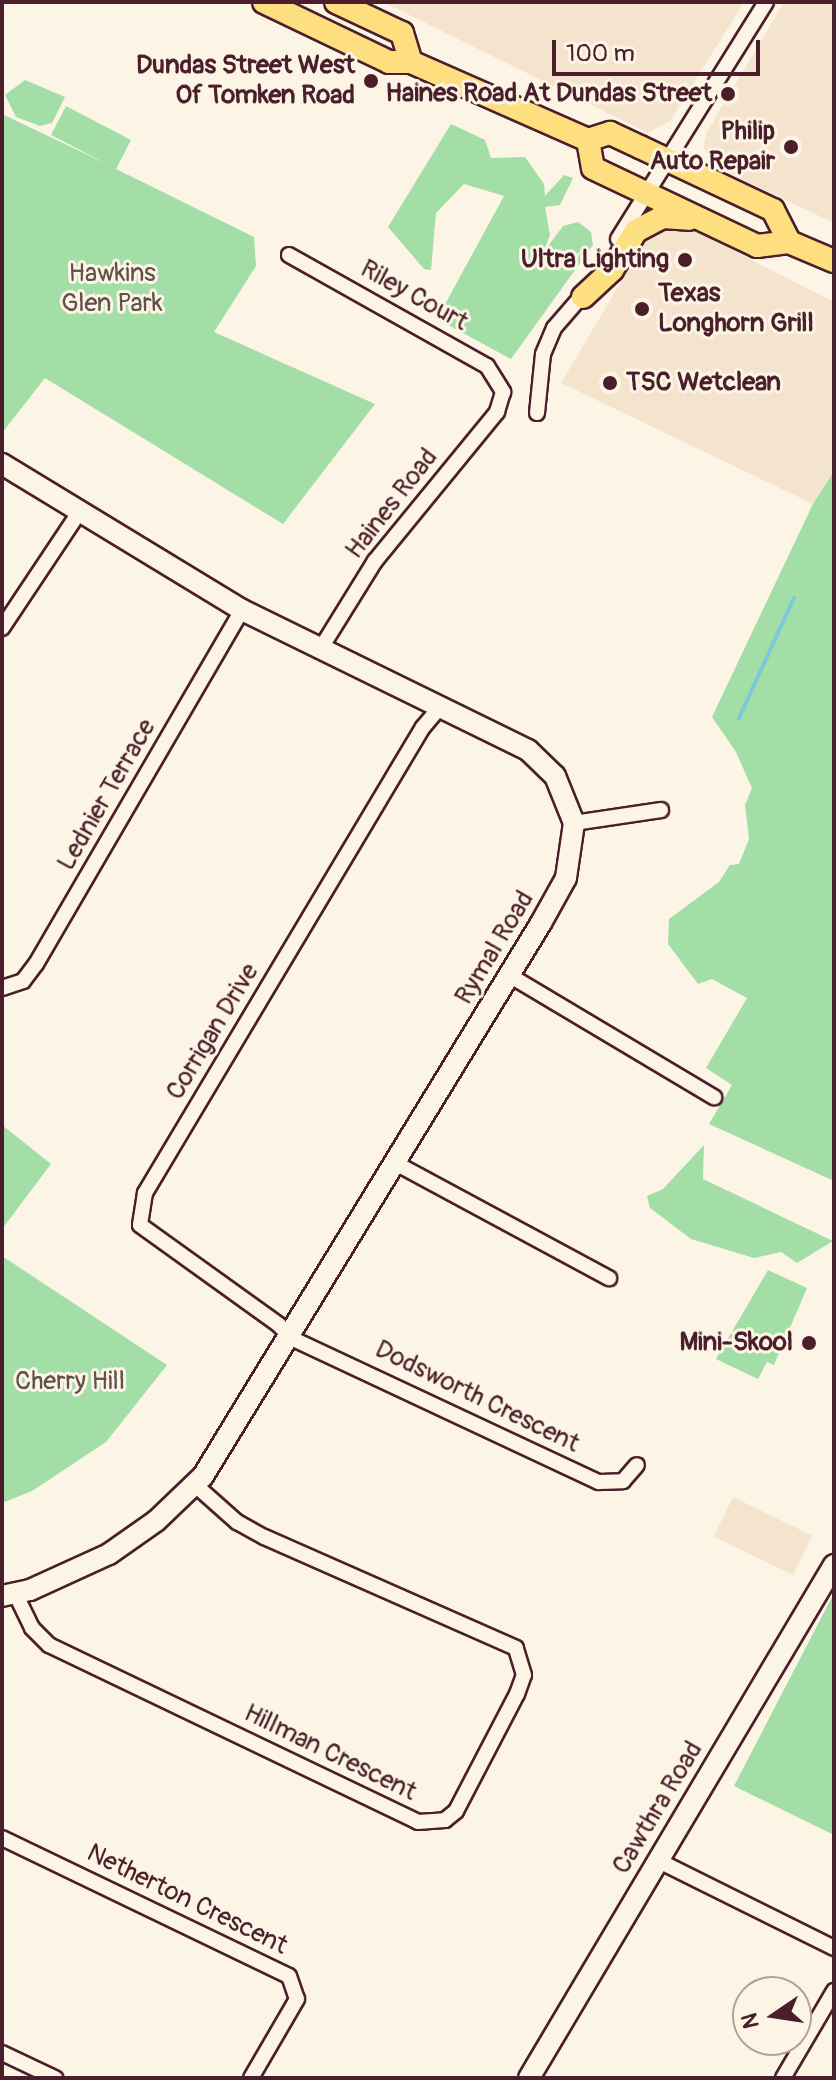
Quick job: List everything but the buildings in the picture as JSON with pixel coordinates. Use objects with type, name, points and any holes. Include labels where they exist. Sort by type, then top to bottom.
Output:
[{"type":"main road","points":[[264,2],[389,62],[411,62],[588,140],[610,133],[773,210],[789,242]]},
{"type":"main road","points":[[336,2],[402,33],[411,62]]},
{"type":"main road","points":[[588,140],[593,168],[757,246],[789,242],[834,261]]},
{"type":"main road","points":[[583,297],[612,270],[646,224],[672,216],[718,227]]},
{"type":"street","points":[[537,413],[543,354],[554,328],[583,297],[766,2]]},
{"type":"street","name":"Riley Court","points":[[289,255],[487,366],[503,392]]},
{"type":"street","name":"Haines Road","points":[[321,648],[382,550],[497,412],[503,392]]},
{"type":"street","name":"Rymal Road","points":[[2,464],[242,610],[542,761],[564,792],[574,823],[566,878],[291,1338],[194,1484],[109,1554],[9,1596]]},
{"type":"street","points":[[2,628],[80,511]]},
{"type":"street","name":"Lednier Terrace","points":[[2,988],[23,981],[36,964],[242,610]]},
{"type":"street","name":"Corrigan Drive","points":[[291,1338],[279,1325],[154,1240],[140,1225],[138,1214],[163,1162],[423,727],[440,707]]},
{"type":"street","points":[[574,823],[661,810]]},
{"type":"street","points":[[509,975],[714,1097]]},
{"type":"street","points":[[397,1164],[609,1278]]},
{"type":"street","name":"Dodsworth Crescent","points":[[291,1338],[599,1482],[623,1481],[637,1465]]},
{"type":"street","name":"Hillman Crescent","points":[[9,1596],[32,1628],[49,1645],[418,1822],[445,1820],[456,1811],[517,1694],[524,1675],[516,1648],[264,1537],[237,1522],[194,1484]]},
{"type":"street","name":"Cawthra Road","points":[[529,2078],[834,1565]]},
{"type":"street","name":"Netherton Crescent","points":[[2,1838],[289,1976],[297,1999],[251,2078]]},
{"type":"street","points":[[657,1860],[834,1948]]},
{"type":"street","points":[[783,2078],[834,1991]]},
{"type":"street","points":[[2,2053],[55,2078]]},
{"type":"shaded area","points":[[383,2],[744,2],[670,121],[648,133]]},
{"type":"shaded area","points":[[784,2],[834,2],[834,223],[714,166],[703,147],[707,132]]},
{"type":"shaded area","points":[[673,226],[691,229],[834,302],[834,470],[813,504],[561,383],[650,233]]},
{"type":"shaded area","points":[[733,1497],[812,1536],[793,1575],[714,1537]]},
{"type":"green space","points":[[25,80],[65,97],[52,123],[40,126],[16,117],[5,95]]},
{"type":"green space","name":"Hawkins Glen Park","points":[[66,106],[131,140],[116,169],[254,237],[256,266],[214,332],[375,404],[283,524],[45,378],[2,433],[2,114],[109,165],[51,135]]},
{"type":"green space","points":[[451,124],[485,140],[491,158],[525,157],[544,184],[545,196],[564,175],[573,178],[560,205],[545,207],[550,235],[543,253],[563,226],[578,222],[591,232],[593,245],[511,359],[437,319],[504,196],[464,184],[436,213],[431,270],[424,269],[388,227]]},
{"type":"green space","points":[[834,471],[834,1181],[709,1124],[732,1085],[706,1068],[747,998],[712,979],[698,984],[668,944],[669,919],[719,882],[730,865],[739,864],[749,839],[745,805],[752,788],[736,752],[712,717],[813,504]]},
{"type":"green space","points":[[2,1125],[51,1164],[2,1229]]},
{"type":"green space","points":[[704,1145],[703,1179],[833,1241],[797,1263],[781,1252],[754,1258],[691,1239],[650,1208],[647,1196],[663,1189]]},
{"type":"green space","name":"Cherry Hill","points":[[2,1256],[167,1365],[106,1442],[32,1491],[2,1503]]},
{"type":"green space","points":[[768,1270],[807,1288],[774,1365],[767,1362],[758,1379],[716,1359]]},
{"type":"green space","points":[[834,1598],[834,1835],[734,1786]]},
{"type":"waterway","points":[[739,718],[794,598]]},
{"type":"place","name":"Dundas Street West Of Tomken Road","points":[[371,81]]},
{"type":"place","name":"Haines Road At Dundas Street","points":[[728,94]]},
{"type":"place","name":"Philip Auto Repair","points":[[791,147]]},
{"type":"place","name":"Ultra Lighting","points":[[685,260]]},
{"type":"place","name":"Texas Longhorn Grill","points":[[642,309]]},
{"type":"place","name":"TSC Wetclean","points":[[610,383]]},
{"type":"place","name":"Mini-Skool","points":[[809,1343]]}]
